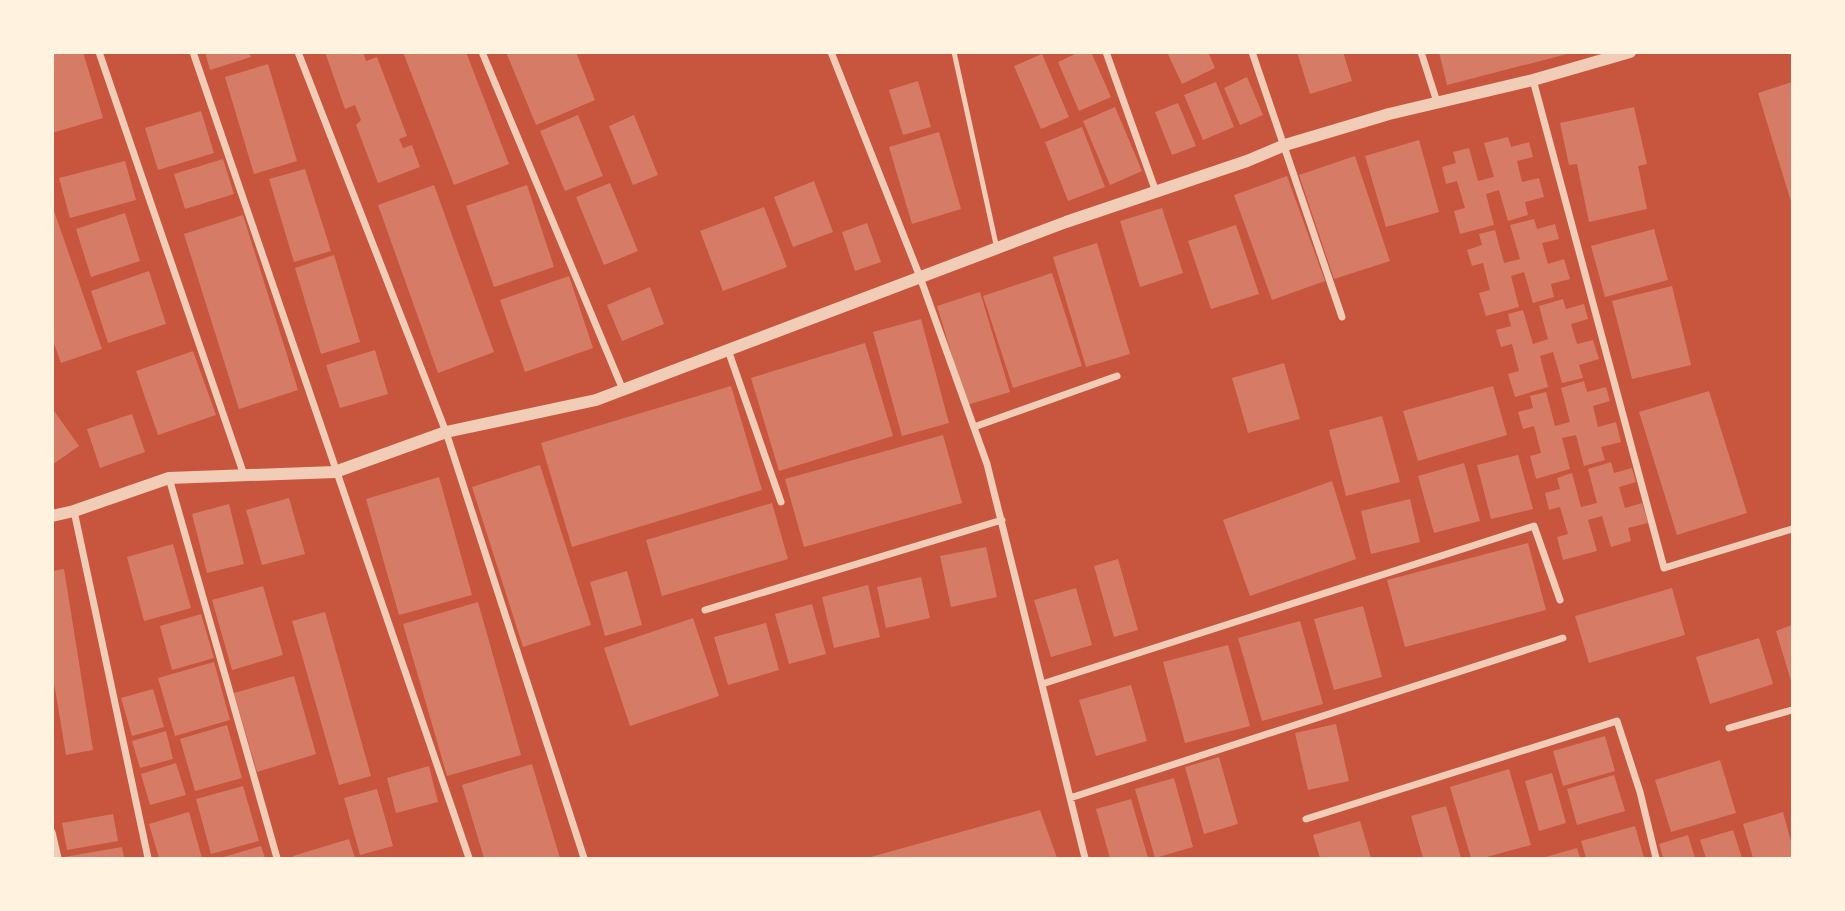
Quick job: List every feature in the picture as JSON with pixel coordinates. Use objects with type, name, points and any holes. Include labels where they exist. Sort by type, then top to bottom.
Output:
[{"type":"street","points":[[99,52],[244,475]]},
{"type":"street","points":[[193,52],[469,859]]},
{"type":"street","points":[[298,52],[446,432],[584,859]]},
{"type":"street","points":[[482,52],[623,390]]},
{"type":"street","points":[[831,52],[920,278],[987,464],[1085,859]]},
{"type":"street","points":[[1106,52],[1156,192]]},
{"type":"street","points":[[1252,52],[1342,317]]},
{"type":"street","points":[[1421,52],[1437,102]]},
{"type":"street","points":[[52,516],[169,478],[335,472],[446,432],[596,400],[1066,222],[1247,161],[1284,145],[1389,114],[1533,80],[1590,57],[1630,52]]},
{"type":"street","points":[[1533,80],[1664,568],[1793,529]]},
{"type":"street","points":[[727,350],[781,502]]},
{"type":"street","points":[[974,427],[1116,376]]},
{"type":"street","points":[[169,478],[277,859]]},
{"type":"street","points":[[74,511],[148,859]]},
{"type":"street","points":[[705,610],[1002,520]]},
{"type":"street","points":[[1042,684],[1534,526],[1560,600]]},
{"type":"street","points":[[1070,798],[1563,638]]},
{"type":"street","points":[[1729,728],[1793,710]]},
{"type":"street","points":[[1306,819],[1617,721],[1640,792],[1656,859]]},
{"type":"street","points":[[52,832],[58,859]]},
{"type":"lane","points":[[954,52],[997,249]]},
{"type":"building","points":[[52,52],[83,52],[103,118],[52,133]]},
{"type":"building","points":[[205,52],[249,52],[251,57],[210,70]]},
{"type":"building","points":[[325,52],[363,52],[366,61],[377,57],[407,136],[399,139],[403,148],[412,145],[420,167],[378,183],[356,125],[361,120],[355,105],[345,109]]},
{"type":"building","points":[[403,52],[466,52],[509,164],[454,185]]},
{"type":"building","points":[[506,52],[576,52],[595,100],[536,125]]},
{"type":"building","points":[[1079,52],[1091,52],[1111,97],[1079,111],[1058,62]]},
{"type":"building","points":[[1167,52],[1208,52],[1215,68],[1182,84]]},
{"type":"building","points":[[1297,52],[1343,52],[1352,81],[1310,94]]},
{"type":"building","points":[[1439,52],[1571,52],[1571,53],[1447,85]]},
{"type":"building","points":[[1042,54],[1069,117],[1041,129],[1014,66]]},
{"type":"building","points":[[268,64],[297,161],[254,174],[225,77]]},
{"type":"building","points":[[1247,77],[1263,115],[1240,125],[1224,88]]},
{"type":"building","points":[[918,81],[931,127],[903,135],[889,90]]},
{"type":"building","points":[[1216,82],[1234,127],[1203,140],[1184,95]]},
{"type":"building","points":[[1792,82],[1792,205],[1758,93]]},
{"type":"building","points":[[1178,103],[1196,146],[1172,155],[1155,112]]},
{"type":"building","points":[[1115,107],[1142,171],[1110,185],[1083,121]]},
{"type":"building","points":[[1634,107],[1647,164],[1638,166],[1647,209],[1589,222],[1577,164],[1569,165],[1560,123]]},
{"type":"building","points":[[201,111],[214,153],[158,170],[145,128]]},
{"type":"building","points":[[578,115],[603,176],[565,191],[540,131]]},
{"type":"building","points":[[634,115],[658,175],[633,185],[609,126]]},
{"type":"building","points":[[1082,127],[1105,187],[1068,201],[1045,142]]},
{"type":"building","points":[[939,132],[961,209],[912,224],[889,147]]},
{"type":"building","points":[[1508,137],[1511,147],[1529,142],[1533,157],[1517,161],[1522,182],[1539,178],[1544,197],[1525,202],[1528,215],[1508,221],[1499,190],[1486,194],[1494,225],[1460,234],[1454,211],[1465,208],[1457,181],[1446,184],[1442,167],[1456,163],[1453,152],[1469,148],[1478,181],[1494,177],[1484,143]]},
{"type":"building","points":[[1419,140],[1439,212],[1386,227],[1365,156]]},
{"type":"building","points":[[1355,156],[1390,261],[1334,279],[1299,175]]},
{"type":"building","points":[[223,159],[234,194],[185,209],[174,174]]},
{"type":"building","points":[[125,161],[136,200],[70,218],[59,178]]},
{"type":"building","points":[[305,169],[331,251],[294,262],[269,179]]},
{"type":"building","points":[[1287,176],[1325,281],[1272,300],[1234,195]]},
{"type":"building","points":[[814,181],[833,232],[793,247],[774,197]]},
{"type":"building","points":[[610,183],[638,251],[604,265],[576,197]]},
{"type":"building","points":[[434,185],[494,352],[438,373],[378,205]]},
{"type":"building","points":[[527,185],[554,267],[494,287],[466,206]]},
{"type":"building","points":[[764,207],[787,267],[723,291],[700,231]]},
{"type":"building","points":[[53,208],[102,349],[61,363],[52,338]]},
{"type":"building","points":[[1162,208],[1183,273],[1140,287],[1120,221]]},
{"type":"building","points":[[125,213],[140,261],[91,277],[76,229]]},
{"type":"building","points":[[243,215],[298,390],[239,409],[184,234]]},
{"type":"building","points":[[1534,219],[1537,229],[1555,224],[1559,239],[1542,243],[1548,264],[1564,259],[1570,279],[1551,284],[1554,297],[1533,303],[1524,272],[1511,276],[1519,307],[1486,316],[1479,293],[1490,290],[1483,263],[1472,266],[1467,250],[1482,245],[1479,234],[1495,230],[1504,263],[1520,259],[1510,225]]},
{"type":"building","points":[[867,223],[881,262],[855,271],[842,232]]},
{"type":"building","points":[[1236,225],[1259,294],[1211,309],[1188,241]]},
{"type":"building","points":[[1654,229],[1668,280],[1605,297],[1591,246]]},
{"type":"building","points":[[1097,243],[1130,354],[1086,367],[1053,257]]},
{"type":"building","points":[[334,255],[360,342],[321,354],[295,268]]},
{"type":"building","points":[[149,271],[166,324],[108,343],[91,291]]},
{"type":"building","points":[[1052,273],[1082,366],[1013,388],[983,296]]},
{"type":"building","points":[[569,276],[593,348],[525,372],[500,300]]},
{"type":"building","points":[[1672,286],[1691,365],[1632,379],[1612,301]]},
{"type":"building","points":[[650,287],[664,324],[622,341],[607,305]]},
{"type":"building","points":[[980,292],[1010,392],[967,405],[937,306]]},
{"type":"building","points":[[1563,299],[1566,309],[1584,304],[1588,319],[1571,324],[1577,344],[1593,340],[1599,359],[1579,365],[1583,378],[1562,383],[1553,352],[1540,356],[1548,387],[1515,397],[1508,374],[1519,371],[1512,344],[1501,347],[1496,330],[1511,326],[1508,314],[1523,310],[1533,344],[1548,339],[1539,306]]},
{"type":"building","points":[[921,319],[949,423],[902,436],[873,332]]},
{"type":"building","points":[[865,343],[893,436],[779,471],[751,378]]},
{"type":"building","points":[[375,350],[388,394],[340,408],[326,365]]},
{"type":"building","points":[[193,351],[216,415],[158,435],[136,371]]},
{"type":"building","points":[[1284,363],[1300,419],[1248,433],[1232,378]]},
{"type":"building","points":[[1584,381],[1587,392],[1606,387],[1610,401],[1593,406],[1598,427],[1616,422],[1621,442],[1601,447],[1605,460],[1584,466],[1576,435],[1562,438],[1570,469],[1536,479],[1530,456],[1541,453],[1534,426],[1523,429],[1518,412],[1533,408],[1530,396],[1546,392],[1555,426],[1570,422],[1561,388]]},
{"type":"building","points":[[731,386],[762,490],[572,547],[541,443]]},
{"type":"building","points":[[1493,386],[1507,435],[1418,461],[1403,411]]},
{"type":"building","points":[[1709,391],[1747,513],[1677,535],[1639,412]]},
{"type":"building","points":[[52,408],[79,446],[52,465]]},
{"type":"building","points":[[132,414],[145,452],[100,468],[87,429]]},
{"type":"building","points":[[1382,416],[1400,482],[1346,496],[1329,430]]},
{"type":"building","points":[[943,435],[962,503],[804,547],[785,479]]},
{"type":"building","points":[[1518,455],[1533,509],[1491,519],[1477,465]]},
{"type":"building","points":[[1611,462],[1614,473],[1632,468],[1636,482],[1619,487],[1625,508],[1642,503],[1648,523],[1628,528],[1631,541],[1611,547],[1602,516],[1588,520],[1597,551],[1563,560],[1557,537],[1568,534],[1560,507],[1549,510],[1545,493],[1560,489],[1557,478],[1572,473],[1581,507],[1597,503],[1588,469]]},
{"type":"building","points":[[1464,463],[1480,521],[1434,533],[1418,476]]},
{"type":"building","points":[[540,465],[591,625],[523,647],[472,487]]},
{"type":"building","points":[[439,477],[472,595],[399,615],[366,499]]},
{"type":"building","points":[[1332,481],[1356,559],[1250,596],[1223,520]]},
{"type":"building","points":[[289,498],[305,554],[262,565],[246,510]]},
{"type":"building","points":[[1410,499],[1420,542],[1371,554],[1361,511]]},
{"type":"building","points":[[772,503],[788,559],[662,596],[646,540]]},
{"type":"building","points":[[229,504],[244,564],[207,573],[192,514]]},
{"type":"building","points":[[1528,543],[1546,610],[1405,647],[1387,580]]},
{"type":"building","points":[[173,544],[191,608],[144,621],[127,557]]},
{"type":"building","points":[[986,547],[997,597],[951,607],[940,556]]},
{"type":"building","points":[[1118,559],[1138,630],[1114,637],[1094,566]]},
{"type":"building","points":[[64,569],[93,750],[66,755],[52,671],[52,571]]},
{"type":"building","points":[[627,571],[642,625],[605,636],[590,582]]},
{"type":"building","points":[[921,577],[930,618],[886,628],[877,587]]},
{"type":"building","points":[[868,585],[880,637],[834,648],[822,597]]},
{"type":"building","points":[[263,586],[283,655],[232,670],[212,600]]},
{"type":"building","points":[[1076,588],[1092,645],[1051,657],[1034,600]]},
{"type":"building","points":[[1672,588],[1685,635],[1589,663],[1575,616]]},
{"type":"building","points":[[478,602],[521,755],[447,776],[403,624]]},
{"type":"building","points":[[812,604],[826,654],[789,664],[775,614]]},
{"type":"building","points":[[1363,606],[1382,677],[1334,690],[1314,619]]},
{"type":"building","points":[[325,612],[371,776],[339,785],[292,621]]},
{"type":"building","points":[[201,614],[214,658],[172,670],[160,626]]},
{"type":"building","points":[[693,618],[719,696],[630,726],[604,648]]},
{"type":"building","points":[[1300,621],[1323,704],[1262,721],[1238,638]]},
{"type":"building","points":[[766,623],[779,670],[728,685],[714,637]]},
{"type":"building","points":[[1792,625],[1792,684],[1776,631]]},
{"type":"building","points":[[1759,638],[1773,684],[1710,704],[1696,657]]},
{"type":"building","points":[[1228,645],[1250,726],[1185,743],[1163,662]]},
{"type":"building","points":[[214,662],[230,720],[175,736],[158,678]]},
{"type":"building","points":[[294,676],[316,754],[257,772],[234,693]]},
{"type":"building","points":[[1131,685],[1147,741],[1096,756],[1079,700]]},
{"type":"building","points":[[153,689],[164,727],[132,736],[121,698]]},
{"type":"building","points":[[1336,724],[1349,781],[1308,790],[1295,733]]},
{"type":"building","points":[[227,725],[242,778],[195,791],[180,739]]},
{"type":"building","points":[[166,731],[173,759],[140,768],[132,741]]},
{"type":"building","points":[[1605,736],[1615,771],[1563,786],[1553,751]]},
{"type":"building","points":[[1219,757],[1238,824],[1204,834],[1185,767]]},
{"type":"building","points":[[1720,760],[1736,813],[1671,832],[1655,780]]},
{"type":"building","points":[[176,763],[186,795],[150,805],[141,774]]},
{"type":"building","points":[[532,764],[560,858],[484,858],[462,785]]},
{"type":"building","points":[[429,766],[438,802],[396,813],[387,778]]},
{"type":"building","points":[[1509,769],[1531,845],[1483,858],[1471,858],[1450,787]]},
{"type":"building","points":[[1552,773],[1566,823],[1539,831],[1525,781]]},
{"type":"building","points":[[1614,775],[1625,811],[1577,825],[1567,789]]},
{"type":"building","points":[[1174,778],[1193,847],[1155,858],[1135,789]]},
{"type":"building","points":[[243,786],[259,841],[211,854],[196,799]]},
{"type":"building","points":[[377,789],[393,846],[360,855],[344,798]]},
{"type":"building","points":[[1131,799],[1148,858],[1110,858],[1096,809]]},
{"type":"building","points":[[1446,806],[1461,858],[1423,858],[1411,816]]},
{"type":"building","points":[[1040,810],[1057,858],[867,858]]},
{"type":"building","points":[[189,812],[202,858],[159,858],[149,824]]},
{"type":"building","points":[[1783,812],[1792,845],[1792,858],[1753,858],[1743,824]]},
{"type":"building","points":[[113,814],[118,841],[67,850],[62,823]]},
{"type":"building","points":[[1360,821],[1371,858],[1320,858],[1313,835]]},
{"type":"building","points":[[1635,826],[1644,858],[1586,858],[1581,841]]},
{"type":"building","points":[[1733,830],[1742,858],[1706,858],[1700,840]]},
{"type":"building","points":[[1688,835],[1695,858],[1663,858],[1659,844]]},
{"type":"building","points":[[349,839],[355,858],[293,858],[293,856]]},
{"type":"building","points":[[261,846],[265,858],[220,858]]},
{"type":"building","points":[[122,847],[124,858],[64,858],[64,857]]},
{"type":"building","points":[[1577,848],[1580,858],[1542,858]]}]
